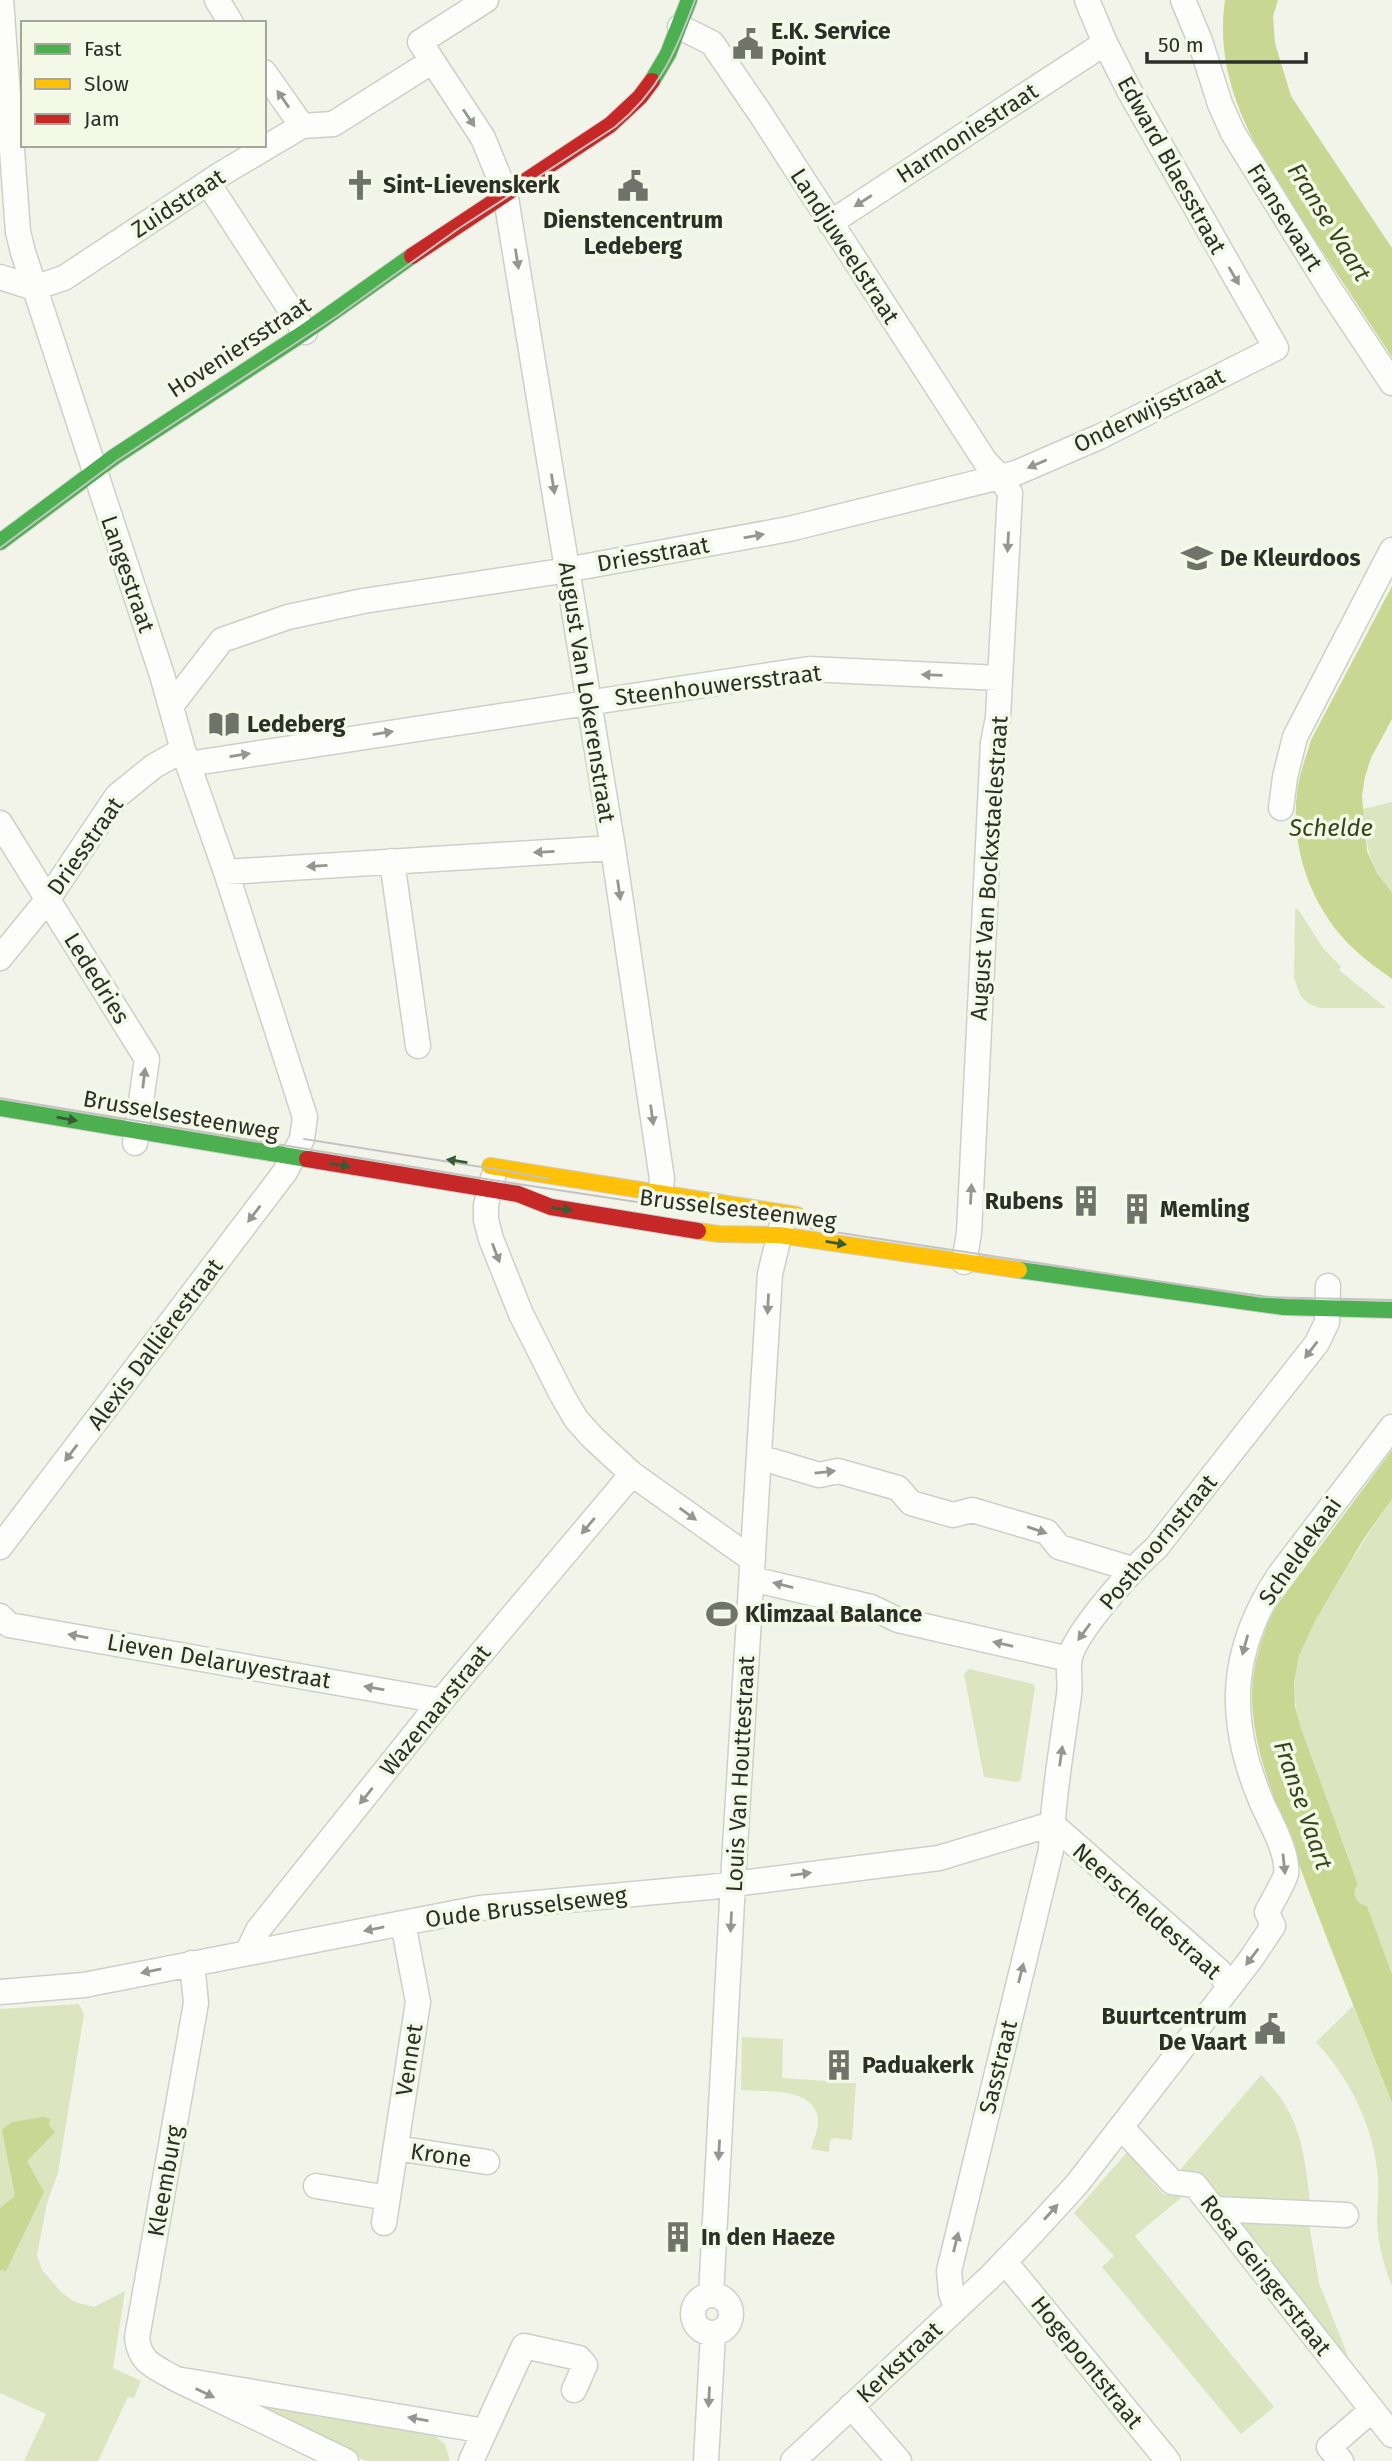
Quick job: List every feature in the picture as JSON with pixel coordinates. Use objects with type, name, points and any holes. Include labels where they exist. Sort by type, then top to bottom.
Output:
[{"type":"main road","name":"Hoveniersstraat","points":[[0,542],[94,471],[305,332],[505,192],[610,125],[648,89],[663,67],[690,0]]},
{"type":"main road","name":"Brusselsesteenweg","points":[[0,1108],[138,1121],[300,1142],[494,1173],[660,1194],[782,1224],[966,1247],[1233,1301],[1284,1307],[1328,1292],[1392,1310]]},
{"type":"main road","name":"Brusselsesteenweg","points":[[470,1163],[494,1173],[518,1194],[551,1207],[719,1234],[809,1217]]},
{"type":"street","name":"Langestraat","points":[[1,0],[18,232],[171,706],[185,757],[226,872],[305,1117],[300,1142]]},
{"type":"street","points":[[217,0],[231,21]]},
{"type":"street","points":[[431,62],[420,42],[486,0]]},
{"type":"street","name":"Edward Blaesstraat","points":[[1087,0],[1130,92],[1264,328]]},
{"type":"street","name":"Fransevaart","points":[[1183,0],[1233,133],[1392,383]]},
{"type":"street","name":"Landjuweelstraat","points":[[680,27],[712,43],[985,461],[1000,477]]},
{"type":"street","name":"Harmoniestraat","points":[[830,223],[1105,43]]},
{"type":"street","name":"Zuidstraat","points":[[34,288],[64,278],[208,183],[302,126],[333,124],[431,62]]},
{"type":"street","name":"August Van Lokerenstraat","points":[[431,62],[483,138],[505,192],[612,848],[662,1179],[660,1194]]},
{"type":"street","points":[[266,75],[302,126]]},
{"type":"street","points":[[208,183],[305,332]]},
{"type":"street","points":[[0,277],[34,288]]},
{"type":"street","name":"Onderwijsstraat","points":[[1000,477],[1016,473],[1099,438],[1276,348],[1264,328]]},
{"type":"street","name":"Driesstraat","points":[[171,706],[222,640],[288,617],[363,601],[567,570],[789,529],[1000,477]]},
{"type":"street","name":"August Van Bockxstaelestraat","points":[[966,1247],[993,743],[998,717],[1010,493],[1000,477]]},
{"type":"street","points":[[1281,808],[1295,737],[1392,550]]},
{"type":"street","name":"Steenhouwersstraat","points":[[185,757],[810,669],[1000,678]]},
{"type":"street","name":"Driesstraat","points":[[0,958],[48,899],[117,796],[154,766],[185,757]]},
{"type":"street","name":"Lededries","points":[[0,822],[147,1059],[138,1121]]},
{"type":"street","points":[[226,872],[612,848]]},
{"type":"street","points":[[392,862],[418,1046]]},
{"type":"street","name":"Alexis Dallièrestraat","points":[[0,1547],[285,1172],[300,1142]]},
{"type":"street","points":[[494,1173],[486,1220],[521,1314],[576,1419],[632,1474],[752,1569],[871,1607],[898,1620],[1069,1658],[1070,1690],[1052,1824]]},
{"type":"street","name":"Louis Van Houttestraat","points":[[706,2461],[713,2334],[704,2333],[697,2328],[692,2311],[702,2297],[711,2295],[770,1274],[782,1224]]},
{"type":"street","name":"Posthoornstraat","points":[[1069,1658],[1078,1639],[1132,1569],[1156,1548],[1317,1343],[1327,1322],[1328,1292]]},
{"type":"street","name":"Scheldekaai","points":[[1228,1986],[1251,1959],[1273,1926],[1267,1912],[1286,1875],[1283,1852],[1255,1785],[1242,1736],[1238,1682],[1244,1648],[1257,1611],[1280,1574],[1392,1427]]},
{"type":"street","points":[[759,1457],[819,1475],[838,1471],[898,1488],[911,1503],[953,1515],[972,1510],[1047,1532],[1059,1547],[1132,1569]]},
{"type":"street","name":"Wazenaarstraat","points":[[247,1953],[258,1930],[441,1701],[632,1474]]},
{"type":"street","name":"Lieven Delaruyestraat","points":[[3,1627],[441,1701]]},
{"type":"street","name":"Oude Brusselseweg","points":[[0,1992],[84,1985],[480,1908],[733,1883],[939,1858],[1052,1824]]},
{"type":"street","name":"Neerscheldestraat","points":[[1005,2262],[1077,2184],[1228,1986],[1219,1971],[1052,1824]]},
{"type":"street","name":"Sasstraat","points":[[956,2308],[951,2293],[949,2271],[1051,1850],[1052,1824]]},
{"type":"street","name":"Vennet","points":[[384,2223],[418,2002],[404,1923]]},
{"type":"street","name":"Kleemburg","points":[[192,1963],[196,2003],[137,2338],[139,2352],[147,2362],[176,2379],[346,2461]]},
{"type":"street","name":"Rosa Geingerstraat","points":[[1121,2127],[1172,2182],[1195,2185],[1392,2435]]},
{"type":"street","name":"Krone","points":[[396,2148],[487,2162]]},
{"type":"street","points":[[316,2186],[388,2198]]},
{"type":"street","points":[[1214,2209],[1346,2215]]},
{"type":"street","name":"Kerkstraat","points":[[793,2461],[1005,2262]]},
{"type":"street","name":"Hogepontstraat","points":[[1005,2262],[1168,2461]]},
{"type":"street","points":[[471,2461],[524,2346],[579,2358],[585,2365],[574,2390]]},
{"type":"street","name":"Kleemburg","points":[[176,2379],[485,2431]]},
{"type":"street","points":[[851,2406],[899,2461]]},
{"type":"street","points":[[1341,2461],[1329,2447],[1372,2410]]},
{"type":"shaded area","points":[[1392,802],[1392,893],[1373,864],[1365,833],[1363,809]]},
{"type":"shaded area","points":[[1295,909],[1298,909],[1323,948],[1341,967],[1339,970],[1386,1008],[1320,1008],[1301,997],[1294,978]]},
{"type":"shaded area","points":[[1392,1499],[1392,1974],[1367,1906],[1355,1898],[1358,1883],[1301,1728],[1294,1681],[1299,1653],[1310,1629]]},
{"type":"shaded area","points":[[969,1669],[1033,1684],[1035,1687],[1021,1779],[1018,1782],[984,1777],[964,1674]]},
{"type":"shaded area","points":[[79,2004],[84,2014],[58,2173],[47,2203],[37,2255],[42,2270],[62,2293],[75,2302],[94,2307],[125,2291],[113,2368],[141,2381],[134,2398],[128,2397],[98,2461],[24,2461],[46,2414],[0,2393],[0,2009]]},
{"type":"shaded area","points":[[1353,2006],[1392,2103],[1392,2286],[1379,2238],[1378,2179],[1372,2141],[1350,2088],[1316,2042]]},
{"type":"shaded area","points":[[742,2037],[783,2039],[782,2078],[856,2083],[852,2140],[833,2138],[829,2152],[811,2149],[818,2122],[816,2111],[809,2103],[789,2094],[741,2090]]},
{"type":"shaded area","points":[[1261,2075],[1284,2103],[1298,2133],[1310,2201],[1214,2196],[1194,2171],[1179,2171]]},
{"type":"shaded area","points":[[1128,2151],[1163,2194],[1182,2197],[1135,2236],[1274,2407],[1241,2434],[1102,2267],[1114,2256],[1074,2213]]},
{"type":"shaded area","points":[[1241,2218],[1309,2224],[1319,2283],[1348,2356],[1337,2358],[1234,2223]]},
{"type":"shaded area","points":[[237,2401],[431,2433],[445,2444],[450,2461],[366,2461]]},
{"type":"water","name":"Franse Vaart","points":[[1225,0],[1278,0],[1273,16],[1275,43],[1291,96],[1392,248],[1392,357],[1275,177],[1245,122],[1226,64],[1223,33]]},
{"type":"water","name":"Schelde","points":[[1392,586],[1392,719],[1371,758],[1362,796],[1367,851],[1377,873],[1392,893],[1392,979],[1354,949],[1326,916],[1307,877],[1297,835],[1296,814],[1298,786],[1311,740]]},
{"type":"water","name":"Franse Vaart","points":[[1392,1450],[1392,1499],[1363,1540],[1315,1621],[1299,1655],[1294,1682],[1295,1706],[1301,1728],[1358,1884],[1355,1898],[1367,1906],[1392,1974],[1392,2103],[1273,1795],[1256,1737],[1252,1698],[1259,1650],[1276,1606]]},
{"type":"water","points":[[43,2117],[50,2119],[49,2125],[55,2132],[27,2161],[44,2192],[6,2271],[0,2270],[0,2208],[15,2196],[2,2130],[12,2122]]},
{"type":"tram line","points":[[0,548],[118,460],[337,316],[458,229],[615,127],[655,85],[673,54],[695,0]]},
{"type":"tram line","points":[[0,1098],[492,1180],[1262,1297],[1392,1300]]},
{"type":"tram line","points":[[304,1139],[549,1179]]},
{"type":"traffic: fast","points":[[652,81],[668,54],[689,0]]},
{"type":"traffic: fast","points":[[0,542],[114,457],[305,332],[412,256]]},
{"type":"traffic: fast","points":[[0,1108],[307,1159]]},
{"type":"traffic: fast","points":[[1019,1270],[1284,1307],[1392,1310]]},
{"type":"traffic: slow","points":[[490,1166],[797,1215]]},
{"type":"traffic: slow","points":[[698,1231],[779,1235],[1019,1270]]},
{"type":"traffic: jam","points":[[412,256],[610,125],[640,97],[652,81]]},
{"type":"traffic: jam","points":[[307,1159],[518,1194],[551,1207],[698,1231]]},
{"type":"place","name":"E.K. Service Point","points":[[748,44]]},
{"type":"place","name":"Sint-Lievenskerk","points":[[360,185]]},
{"type":"place","name":"Dienstencentrum Ledeberg","points":[[633,186]]},
{"type":"place","name":"De Kleurdoos","points":[[1197,558]]},
{"type":"place","name":"Ledeberg","points":[[224,724]]},
{"type":"place","name":"Rubens","points":[[1086,1201]]},
{"type":"place","name":"Memling","points":[[1137,1209]]},
{"type":"place","name":"Klimzaal Balance","points":[[722,1614]]},
{"type":"place","name":"Buurtcentrum De Vaart","points":[[1270,2029]]},
{"type":"place","name":"Paduakerk","points":[[839,2065]]},
{"type":"place","name":"In den Haeze","points":[[678,2237]]}]
